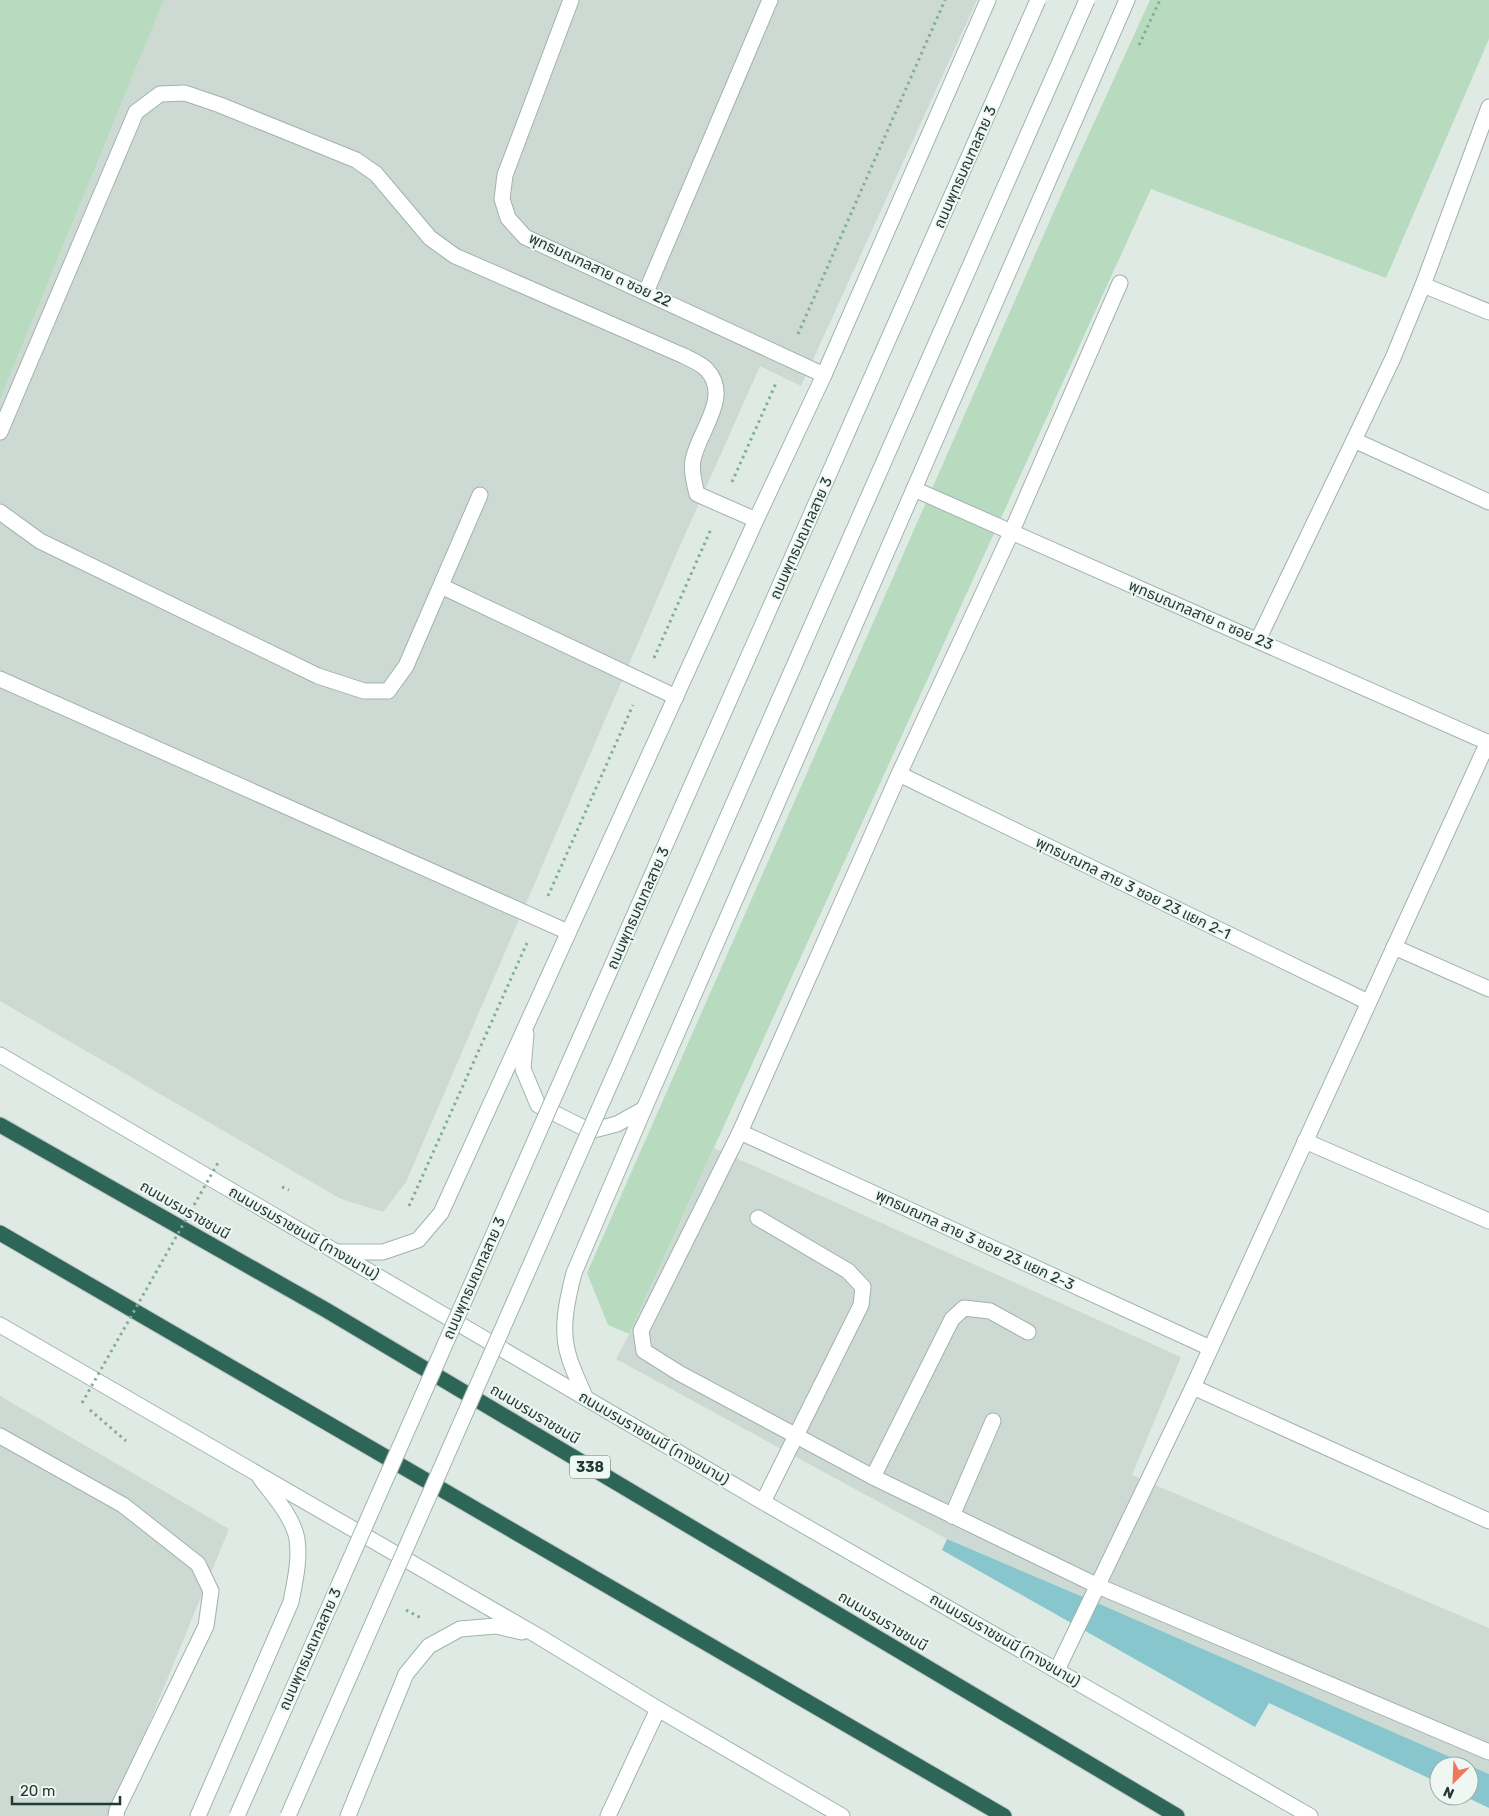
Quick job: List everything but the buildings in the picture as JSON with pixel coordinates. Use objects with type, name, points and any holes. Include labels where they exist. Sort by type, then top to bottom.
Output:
[{"type":"highway","name":"ถนนบรมราชชนนี","points":[[0,1125],[326,1310],[1177,1816]]},
{"type":"highway","points":[[0,1233],[1004,1816]]},
{"type":"main road","name":"พุทธมณฑลสาย ๓ ซอย 22","points":[[571,0],[505,176],[502,199],[508,218],[525,237],[824,375]]},
{"type":"main road","points":[[646,292],[770,0]]},
{"type":"main road","points":[[337,1252],[383,1252],[418,1240],[441,1213],[756,520],[824,375],[988,0]]},
{"type":"main road","name":"ถนนพุทธมณฑลสาย 3","points":[[237,1816],[1038,0]]},
{"type":"main road","points":[[288,1816],[1087,0]]},
{"type":"main road","points":[[585,1397],[568,1356],[564,1325],[568,1296],[574,1273],[644,1108],[1127,0]]},
{"type":"main road","points":[[0,432],[136,112],[160,94],[185,93],[220,105],[356,160],[376,174],[430,238],[455,256],[684,356],[706,369],[716,382],[715,406],[693,460],[693,478],[697,494],[756,520]]},
{"type":"main road","points":[[1258,640],[1393,358],[1423,285],[1489,107]]},
{"type":"main road","points":[[1120,283],[1011,533],[899,774],[740,1132],[641,1331],[644,1350],[679,1373],[873,1477],[1098,1587],[1489,1752]]},
{"type":"main road","points":[[1423,285],[1489,312]]},
{"type":"main road","points":[[1354,440],[1489,502]]},
{"type":"main road","name":"พุทธมณฑลสาย ๓ ซอย 23","points":[[914,489],[1488,742]]},
{"type":"main road","points":[[0,512],[48,546],[318,676],[364,691],[388,691],[406,666],[480,495]]},
{"type":"main road","points":[[441,586],[676,697]]},
{"type":"main road","points":[[0,679],[568,932]]},
{"type":"main road","points":[[1057,1670],[1193,1387],[1488,742]]},
{"type":"main road","name":"พุทธมณฑล สาย 3 ซอย 23 แยก 2-1","points":[[899,774],[1368,1002]]},
{"type":"main road","points":[[1394,947],[1489,989]]},
{"type":"main road","points":[[528,1022],[523,1068],[538,1105],[590,1132],[617,1124],[644,1108]]},
{"type":"main road","name":"ถนนบรมราชชนนี (ทางขนาน)","points":[[0,1055],[763,1502],[1310,1816]]},
{"type":"main road","name":"พุทธมณฑล สาย 3 ซอย 23 แยก 2-3","points":[[740,1132],[1210,1348]]},
{"type":"main road","points":[[1305,1141],[1489,1222]]},
{"type":"main road","points":[[758,1218],[848,1271],[863,1287],[861,1305],[763,1502]]},
{"type":"main road","points":[[873,1477],[952,1318],[964,1308],[990,1311],[1028,1332]]},
{"type":"main road","points":[[0,1325],[538,1636],[658,1709],[842,1816]]},
{"type":"main road","points":[[1193,1387],[1489,1521]]},
{"type":"main road","points":[[952,1516],[993,1421]]},
{"type":"main road","points":[[0,1436],[123,1505],[198,1564],[211,1591],[206,1626],[117,1810],[116,1816]]},
{"type":"main road","points":[[198,1816],[292,1602],[297,1569],[296,1538],[285,1510],[255,1472]]},
{"type":"main road","points":[[348,1816],[406,1674],[429,1646],[460,1629],[496,1626],[538,1636]]},
{"type":"main road","points":[[608,1816],[658,1709]]},
{"type":"path","points":[[409,1207],[945,0]]},
{"type":"path","points":[[126,1441],[82,1403],[219,1161]]},
{"type":"shaded area","points":[[164,0],[977,0],[801,386],[760,366],[676,555],[406,1182],[383,1212],[341,1199],[0,1001],[0,400]]},
{"type":"shaded area","points":[[714,1148],[1181,1357],[1132,1475],[1489,1628],[1489,1774],[1479,1770],[1479,1756],[1448,1756],[947,1539],[616,1359]]},
{"type":"shaded area","points":[[0,1396],[229,1529],[111,1816],[0,1816]]},
{"type":"green space","points":[[0,0],[164,0],[0,400]]},
{"type":"green space","points":[[1150,0],[1489,0],[1489,39],[1386,278],[1151,189],[629,1334],[608,1325],[587,1273],[1070,175]]},
{"type":"water","points":[[947,1539],[1448,1756],[1429,1756],[1429,1778],[1269,1703],[1255,1727],[942,1550]]},
{"type":"water","points":[[1479,1770],[1489,1774],[1489,1808],[1479,1803]]}]
